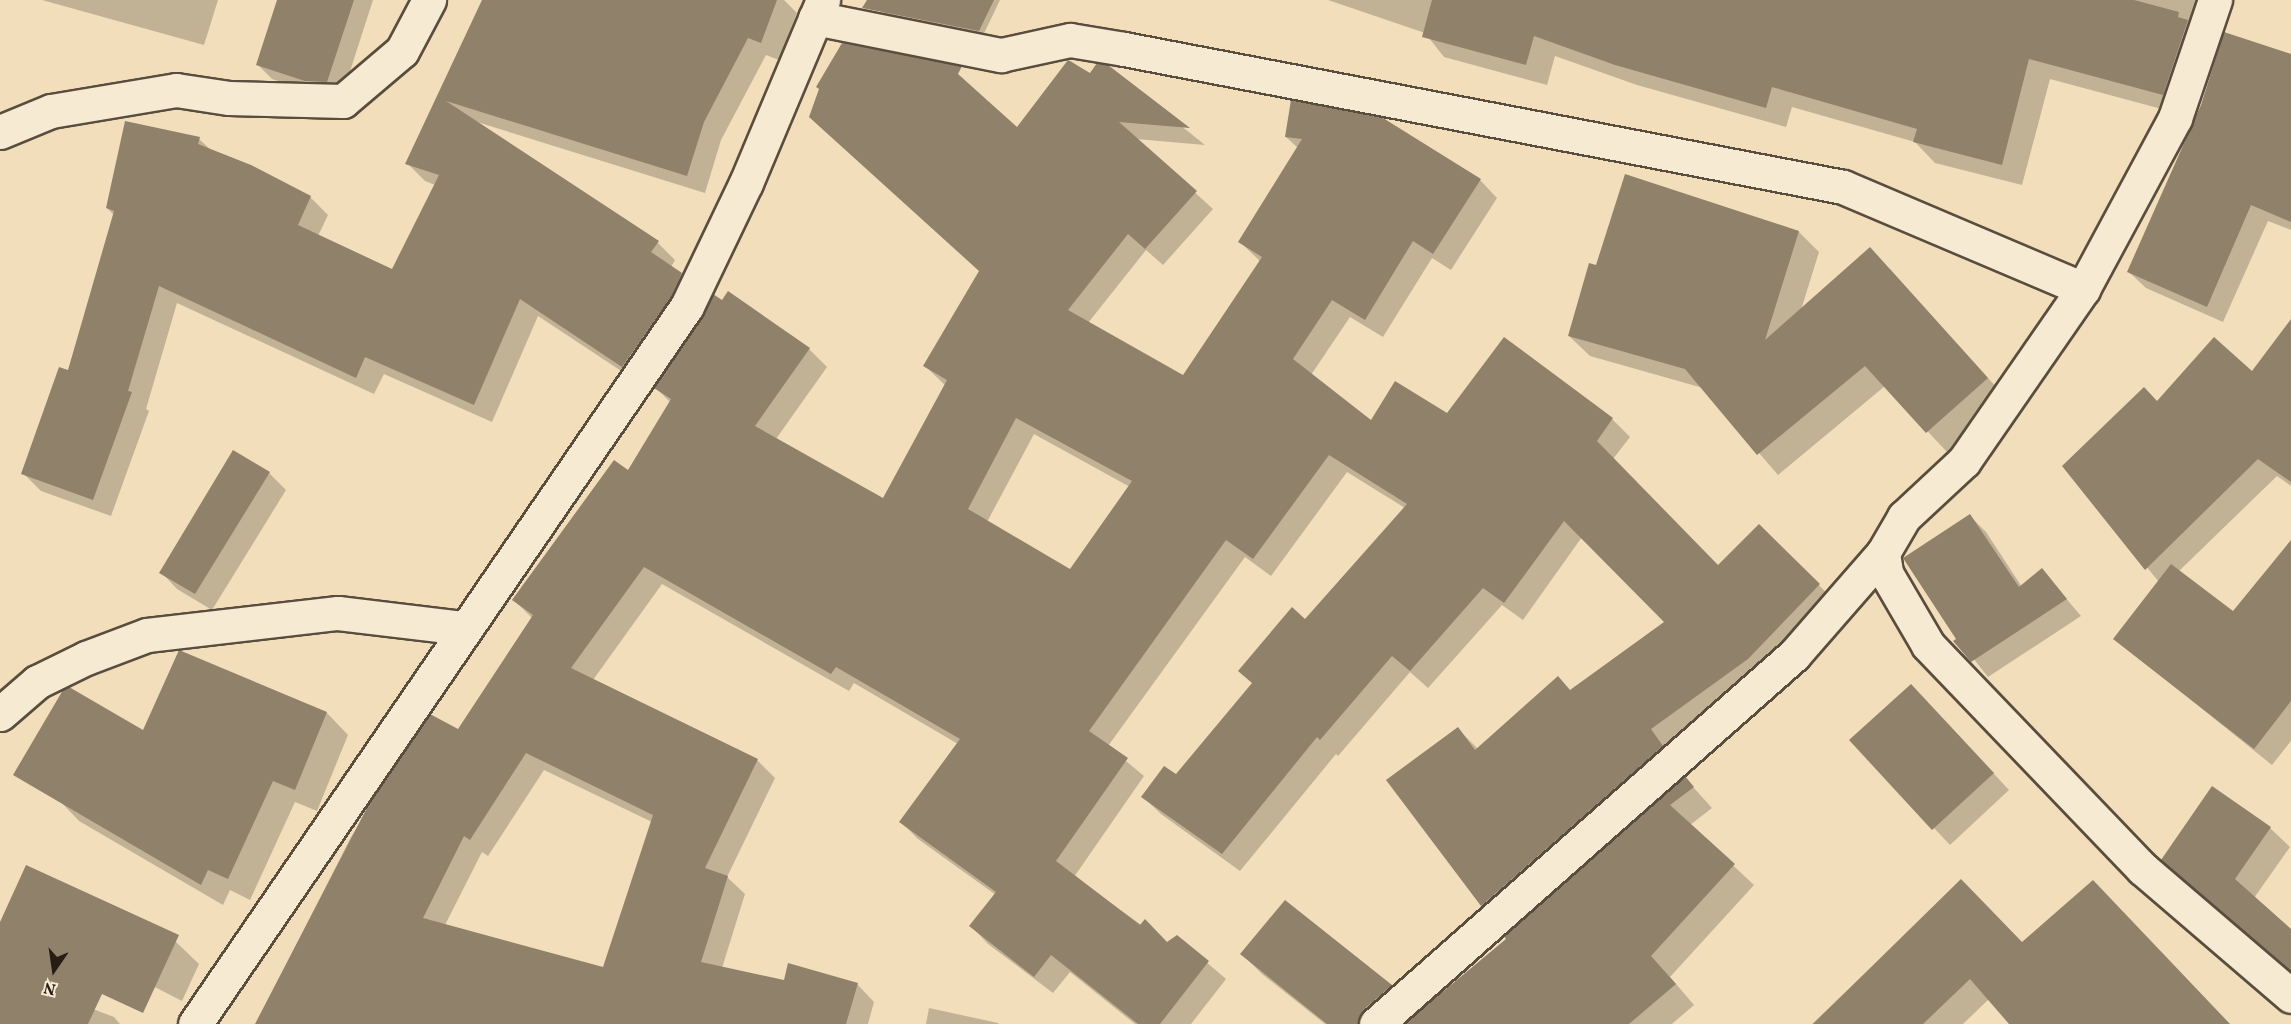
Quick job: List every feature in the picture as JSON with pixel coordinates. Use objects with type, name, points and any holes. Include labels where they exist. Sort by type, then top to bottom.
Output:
[{"type":"street","points":[[0,132],[51,111],[176,90],[229,99],[343,101],[402,51],[429,0]]},
{"type":"street","points":[[1376,1024],[1794,655],[1883,553],[1904,517],[1965,461],[2083,289],[2175,118],[2215,0]]},
{"type":"street","points":[[195,1024],[464,628],[687,306],[746,183],[819,9],[1001,55],[1070,40],[1843,187],[2083,289]]},
{"type":"street","points":[[1883,553],[1886,573],[1928,645],[2143,869],[2291,996]]},
{"type":"street","points":[[0,714],[37,682],[86,658],[147,636],[338,613],[464,628]]},
{"type":"building","points":[[277,0],[354,0],[327,82],[305,81],[256,65]]},
{"type":"building","points":[[482,0],[777,0],[761,43],[748,38],[704,122],[687,176],[446,101],[659,241],[651,252],[682,273],[671,297],[622,367],[520,299],[474,405],[365,357],[356,378],[159,286],[128,391],[132,392],[93,500],[21,474],[59,367],[68,370],[114,211],[106,208],[125,121],[200,137],[198,144],[251,165],[311,196],[298,225],[392,269],[439,175],[405,164]]},
{"type":"building","points":[[867,0],[994,0],[979,31],[862,8]]},
{"type":"building","points":[[1432,0],[2134,0],[2179,12],[2178,17],[2188,20],[2163,95],[2029,59],[2002,165],[1913,142],[1917,129],[1772,87],[1766,108],[1615,65],[1534,36],[1526,65],[1422,37]]},
{"type":"building","points":[[2224,32],[2291,54],[2291,222],[2251,205],[2207,307],[2127,272],[2201,105]]},
{"type":"building","points":[[842,43],[962,66],[958,74],[1017,127],[1068,60],[1090,73],[1097,63],[1108,65],[1190,128],[1119,122],[1197,191],[1145,249],[1128,234],[1068,310],[1183,375],[1262,257],[1238,242],[1302,139],[1285,137],[1291,100],[1383,118],[1481,179],[1433,254],[1413,241],[1365,320],[1332,300],[1293,359],[1371,420],[1395,381],[1447,413],[1504,337],[1613,418],[1597,441],[1718,565],[1759,524],[1820,584],[1748,659],[1651,729],[1663,746],[1481,906],[1386,780],[1458,727],[1475,750],[1558,676],[1570,690],[1664,622],[1564,521],[1504,603],[1483,588],[1410,671],[1392,656],[1320,740],[1317,737],[1222,854],[1141,797],[1164,766],[1176,774],[1252,683],[1238,671],[1292,607],[1305,619],[1407,504],[1329,455],[1253,559],[1226,540],[1089,731],[1128,758],[1056,861],[1140,925],[1145,919],[1167,942],[1177,935],[1209,961],[1160,1024],[1138,1024],[1051,955],[1034,977],[969,926],[996,892],[899,822],[960,739],[836,667],[831,674],[644,567],[571,668],[758,759],[705,868],[728,876],[701,962],[784,980],[788,963],[858,983],[846,1024],[255,1024],[370,802],[430,714],[458,729],[533,615],[512,600],[614,460],[628,470],[671,399],[654,388],[713,294],[722,300],[728,291],[810,348],[755,426],[883,498],[947,380],[923,366],[979,271],[809,117],[819,89],[816,87]],"holes":[[[1016,418],[1132,481],[1070,569],[968,509]],[[526,753],[653,815],[603,967],[423,918],[464,836],[470,840]]]},
{"type":"building","points":[[1625,174],[1799,231],[1765,340],[1870,247],[1988,378],[1926,433],[1865,366],[1757,455],[1685,369],[1568,336],[1589,263],[1596,265]]},
{"type":"building","points":[[2291,319],[2291,482],[2258,459],[2145,570],[2062,466],[2144,387],[2157,401],[2214,337],[2252,371]]},
{"type":"building","points":[[233,450],[270,472],[195,594],[159,573]]},
{"type":"building","points":[[1970,514],[2019,587],[2042,568],[2067,599],[1971,662],[1953,641],[1956,639],[1903,558]]},
{"type":"building","points":[[2291,540],[2291,701],[2254,749],[2113,639],[2171,564],[2233,611]]},
{"type":"building","points":[[179,650],[327,712],[295,790],[273,781],[228,879],[208,870],[201,885],[13,775],[63,690],[69,687],[143,730]]},
{"type":"building","points":[[1911,684],[1994,773],[1932,830],[1849,740]]},
{"type":"building","points":[[1685,776],[1694,787],[1670,805],[1735,864],[1651,956],[1676,984],[1629,1024],[1404,1024],[1506,939],[1504,936]]},
{"type":"building","points":[[2212,786],[2271,827],[2235,879],[2291,929],[2291,971],[2161,860]]},
{"type":"building","points":[[26,865],[179,935],[143,1013],[102,994],[88,1024],[0,1024],[0,922]]},
{"type":"building","points":[[1961,879],[2022,942],[2093,880],[2230,1024],[2009,1024],[1970,979],[1923,1024],[1813,1024]]},
{"type":"building","points":[[1285,900],[1392,985],[1363,1010],[1358,1024],[1327,1024],[1240,954]]}]
